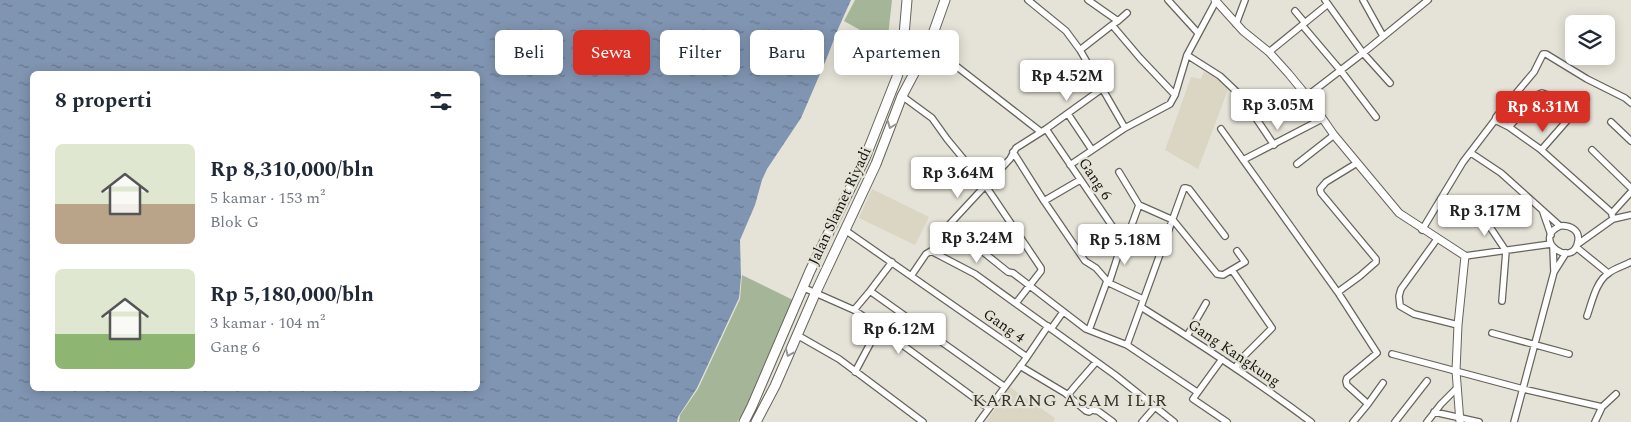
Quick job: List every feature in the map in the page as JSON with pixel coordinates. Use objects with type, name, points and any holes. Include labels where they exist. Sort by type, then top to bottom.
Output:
[{"type":"highway","name":"Jalan Slamet Riyadi","points":[[744,422],[802,288],[865,158],[897,77],[902,59],[907,0]]},
{"type":"highway","name":"Jalan Slamet Riyadi","points":[[934,30],[945,0]]},
{"type":"highway","name":"Jalan Slamet Riyadi","points":[[756,422],[775,386],[822,278],[876,164],[902,96],[913,75]]},
{"type":"highway","points":[[810,271],[822,278]]},
{"type":"street","points":[[1028,0],[1066,31],[1080,50],[1125,128]]},
{"type":"street","points":[[1088,0],[1118,21]]},
{"type":"street","points":[[1168,0],[1198,33]]},
{"type":"street","points":[[1070,165],[1125,128],[1170,104],[1175,95],[1187,55],[1216,0],[1236,24],[1269,52],[1307,96],[1334,135],[1399,213],[1422,230],[1464,256],[1552,246],[1561,253],[1566,253]]},
{"type":"street","points":[[1236,24],[1244,0]]},
{"type":"street","points":[[1363,0],[1383,36]]},
{"type":"street","points":[[1307,96],[1363,54],[1428,0]]},
{"type":"street","points":[[1269,52],[1304,24],[1327,2],[1363,54],[1390,82]]},
{"type":"street","points":[[1295,11],[1376,117]]},
{"type":"street","points":[[1080,50],[1127,13]]},
{"type":"street","points":[[1112,25],[1175,95]]},
{"type":"street","points":[[1422,230],[1470,153],[1496,117],[1534,72],[1540,58],[1544,54],[1631,103]]},
{"type":"street","points":[[1187,55],[1220,76],[1241,96],[1274,145]]},
{"type":"street","name":"Gang 6","points":[[959,67],[1044,131],[1123,242]]},
{"type":"street","points":[[1103,88],[1044,131],[1016,148],[1010,159],[947,227],[1008,272],[1013,273],[1088,330],[1127,344],[1197,392]]},
{"type":"street","points":[[1509,127],[1537,95],[1542,93],[1580,106]]},
{"type":"street","points":[[902,96],[932,118],[985,185],[1041,268],[1016,303]]},
{"type":"street","points":[[1540,149],[1543,148],[1586,99]]},
{"type":"street","points":[[1068,114],[1092,150]]},
{"type":"street","points":[[1243,160],[1322,119]]},
{"type":"street","points":[[1495,120],[1509,127],[1540,149],[1613,216],[1631,215]]},
{"type":"street","points":[[1611,122],[1631,141]]},
{"type":"street","points":[[1221,130],[1338,292],[1377,354],[1347,378],[1346,381],[1346,385],[1368,404]]},
{"type":"street","points":[[1297,164],[1334,135]]},
{"type":"street","points":[[1592,150],[1631,188]]},
{"type":"street","points":[[1013,152],[1085,261],[1096,268],[1108,282],[1143,299]]},
{"type":"street","points":[[1470,153],[1501,173],[1560,226]]},
{"type":"street","points":[[1338,292],[1375,264],[1376,260],[1321,193],[1320,189],[1326,182],[1357,162]]},
{"type":"street","points":[[1119,172],[1139,205],[1172,220],[1218,274],[1223,275],[1245,262],[1237,251]]},
{"type":"street","points":[[1044,201],[1080,180]]},
{"type":"street","points":[[1127,344],[1184,188],[1186,188],[1225,236]]},
{"type":"street","points":[[1514,422],[1554,272],[1566,253],[1613,216],[1631,192]]},
{"type":"street","points":[[1088,330],[1123,242],[1128,238],[1139,205]]},
{"type":"street","points":[[1542,210],[1551,235],[1554,272]]},
{"type":"street","points":[[1480,212],[1506,251],[1502,301]]},
{"type":"street","points":[[1551,235],[1560,226],[1570,226],[1578,236],[1577,245]]},
{"type":"street","name":"Gang 4","points":[[845,230],[1027,358]]},
{"type":"street","points":[[1576,232],[1590,235]]},
{"type":"street","points":[[1437,239],[1401,290],[1399,296],[1400,306],[1414,314],[1458,325]]},
{"type":"street","points":[[1577,245],[1608,273]]},
{"type":"street","points":[[912,276],[926,254],[931,251],[975,274],[1130,386],[1174,422]]},
{"type":"street","points":[[1459,420],[1456,371],[1464,256]]},
{"type":"street","points":[[854,310],[892,262]]},
{"type":"street","points":[[1587,316],[1598,287],[1608,273],[1631,262]]},
{"type":"street","points":[[1232,270],[1272,328],[1253,346],[1235,368]]},
{"type":"street","points":[[802,288],[854,310],[988,408]]},
{"type":"street","points":[[870,291],[1005,386]]},
{"type":"street","points":[[1187,336],[1206,303]]},
{"type":"street","name":"Gang Kangkung","points":[[1140,308],[1222,359],[1311,422]]},
{"type":"street","points":[[979,422],[1049,327],[1063,312]]},
{"type":"street","points":[[855,372],[881,329]]},
{"type":"street","points":[[797,334],[839,359],[923,422]]},
{"type":"street","points":[[1492,334],[1569,354]]},
{"type":"street","points":[[1392,354],[1523,389],[1602,407]]},
{"type":"street","points":[[1222,359],[1193,399],[1228,422]]},
{"type":"street","points":[[1068,395],[1096,362]]},
{"type":"street","points":[[1020,366],[1068,395],[1086,412],[1098,411],[1113,422]]},
{"type":"street","points":[[1395,422],[1427,381]]},
{"type":"street","points":[[1353,422],[1383,384]]},
{"type":"street","points":[[1427,422],[1457,388]]},
{"type":"street","points":[[1595,422],[1602,407],[1616,394]]},
{"type":"street","points":[[1142,422],[1155,407]]},
{"type":"street","points":[[1434,412],[1459,420],[1479,422]]},
{"type":"shaded area","points":[[1204,72],[1224,80],[1229,87],[1198,169],[1165,150],[1191,77],[1201,79]]},
{"type":"shaded area","points":[[872,189],[929,217],[915,245],[859,218]]},
{"type":"shaded area","points":[[1010,387],[1055,418],[1053,422],[986,422]]},
{"type":"green space","points":[[855,0],[892,0],[889,30],[860,30],[844,21]]},
{"type":"green space","points":[[742,275],[793,300],[746,409],[737,422],[679,422],[680,415],[698,389],[740,299]]},
{"type":"water","points":[[0,0],[851,0],[838,30],[834,30],[834,39],[824,65],[824,30],[750,30],[750,75],[820,75],[801,118],[767,169],[762,180],[755,205],[740,240],[741,277],[739,298],[697,388],[678,417],[677,422],[0,422]]},
{"type":"district","name":"KARANG ASAM ILIR","points":[[1070,400]]}]
